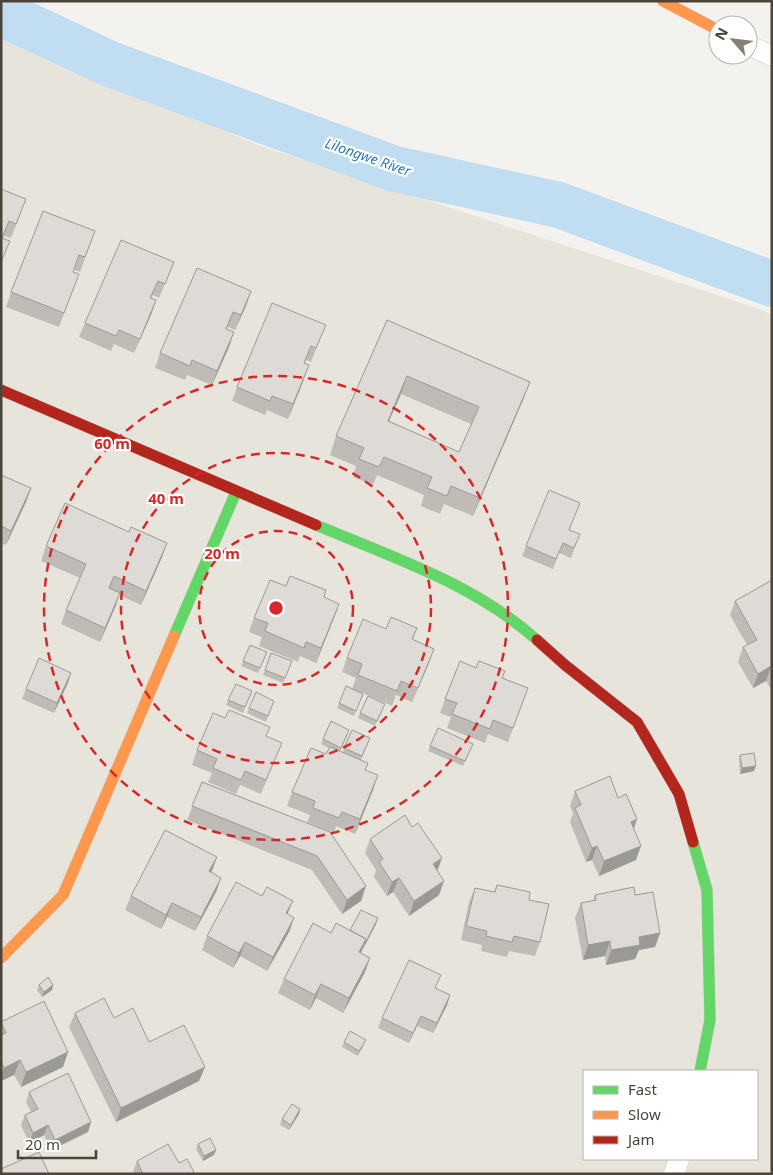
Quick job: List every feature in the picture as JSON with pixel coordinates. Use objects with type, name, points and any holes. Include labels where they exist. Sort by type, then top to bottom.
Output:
[{"type":"street","points":[[663,1],[708,25]]},
{"type":"street","points":[[758,50],[772,56]]},
{"type":"street","points":[[1,390],[454,584],[523,627],[565,665],[637,722],[679,794],[707,890],[710,1020],[700,1070]]},
{"type":"street","points":[[1,958],[63,895],[236,492]]},
{"type":"street","points":[[674,1174],[679,1160]]},
{"type":"shaded area","points":[[1,36],[258,145],[757,308],[772,315],[772,1174],[1,1174]]},
{"type":"building","points":[[1,189],[26,199],[16,224],[9,221],[2,238],[10,241],[1,262]]},
{"type":"building","points":[[43,211],[95,231],[85,257],[79,255],[73,272],[79,274],[64,313],[11,292]]},
{"type":"building","points":[[121,240],[174,262],[165,284],[158,281],[150,298],[156,300],[140,339],[119,330],[116,336],[85,323]]},
{"type":"building","points":[[197,268],[251,291],[241,315],[233,312],[226,329],[234,332],[217,371],[192,360],[190,366],[160,353]]},
{"type":"building","points":[[272,303],[326,325],[316,348],[311,346],[304,363],[309,365],[293,404],[272,396],[270,401],[237,387]]},
{"type":"building","points":[[387,320],[530,382],[480,498],[451,486],[447,496],[427,488],[432,477],[384,457],[379,467],[359,459],[364,448],[336,436]],"holes":[[[407,376],[479,407],[459,452],[388,421]]]},
{"type":"building","points":[[1,475],[31,488],[11,531],[1,526]]},
{"type":"building","points":[[549,490],[580,503],[569,530],[580,534],[574,548],[563,543],[556,559],[526,546]]},
{"type":"building","points":[[65,503],[129,532],[131,527],[167,543],[146,591],[114,576],[109,588],[120,593],[105,628],[66,610],[86,564],[46,546]]},
{"type":"building","points":[[290,576],[326,590],[324,597],[339,604],[321,648],[306,642],[304,648],[265,631],[268,623],[254,618],[270,580],[286,586]]},
{"type":"building","points":[[772,580],[772,667],[758,674],[743,647],[757,640],[735,601]]},
{"type":"building","points":[[391,617],[417,628],[412,639],[434,649],[418,688],[401,681],[397,691],[358,675],[362,664],[347,658],[363,619],[386,629]]},
{"type":"building","points":[[250,645],[267,652],[260,668],[243,661]]},
{"type":"building","points":[[271,653],[292,661],[285,678],[265,670]]},
{"type":"building","points":[[39,658],[71,673],[57,703],[26,689]]},
{"type":"building","points":[[460,661],[476,668],[479,661],[505,671],[502,678],[528,688],[513,728],[493,720],[490,729],[452,714],[457,703],[445,699]]},
{"type":"building","points":[[236,684],[252,691],[245,707],[228,700]]},
{"type":"building","points":[[346,686],[363,694],[356,711],[339,703]]},
{"type":"building","points":[[256,692],[274,701],[268,716],[249,708]]},
{"type":"building","points":[[368,696],[385,704],[377,721],[360,713]]},
{"type":"building","points":[[229,710],[270,727],[266,736],[282,743],[266,780],[245,771],[241,780],[213,768],[217,759],[197,750],[213,713],[225,718]]},
{"type":"building","points":[[331,721],[349,730],[341,748],[323,739]]},
{"type":"building","points":[[438,728],[473,744],[465,761],[430,746]]},
{"type":"building","points":[[352,730],[370,738],[362,756],[344,748]]},
{"type":"building","points":[[330,747],[368,763],[365,770],[378,775],[360,819],[342,812],[339,818],[313,808],[315,801],[292,792],[311,748],[326,754]]},
{"type":"building","points":[[754,753],[756,766],[742,768],[740,755]]},
{"type":"building","points":[[610,776],[618,798],[626,794],[637,819],[631,822],[641,846],[604,861],[597,846],[592,848],[575,808],[581,805],[575,791]]},
{"type":"building","points":[[202,782],[330,832],[366,886],[347,900],[317,856],[192,806]]},
{"type":"building","points":[[405,815],[412,827],[418,823],[442,858],[433,864],[444,881],[414,901],[399,878],[392,882],[379,862],[383,859],[370,839]]},
{"type":"building","points":[[165,830],[217,857],[209,871],[221,878],[201,917],[172,903],[166,915],[131,896]]},
{"type":"building","points":[[236,882],[262,896],[267,887],[293,901],[286,913],[294,918],[273,957],[245,942],[239,953],[207,936]]},
{"type":"building","points":[[497,885],[530,892],[529,900],[549,904],[540,942],[514,936],[512,942],[486,936],[487,931],[466,926],[475,888],[495,892]]},
{"type":"building","points":[[634,887],[635,895],[653,892],[660,933],[639,937],[640,945],[611,950],[610,941],[588,945],[581,903],[596,900],[595,895]]},
{"type":"building","points":[[361,910],[378,918],[365,944],[366,939],[350,930]]},
{"type":"building","points":[[313,923],[331,933],[336,923],[366,939],[359,952],[370,958],[349,998],[321,984],[315,995],[284,979]]},
{"type":"building","points":[[409,960],[441,975],[435,988],[450,995],[437,1023],[421,1016],[413,1033],[382,1018]]},
{"type":"building","points":[[48,977],[53,985],[44,992],[39,985]]},
{"type":"building","points":[[104,998],[114,1018],[133,1008],[149,1042],[184,1025],[205,1067],[121,1108],[75,1013]]},
{"type":"building","points":[[44,1001],[68,1052],[26,1072],[20,1060],[4,1068],[1,1061],[1,1035],[6,1033],[1,1022]]},
{"type":"building","points":[[350,1031],[366,1040],[359,1051],[344,1042]]},
{"type":"building","points":[[68,1073],[91,1122],[55,1140],[48,1125],[33,1133],[25,1115],[38,1109],[29,1092]]},
{"type":"building","points":[[292,1104],[300,1109],[291,1125],[282,1119]]},
{"type":"building","points":[[210,1138],[216,1150],[204,1156],[198,1144]]},
{"type":"building","points":[[168,1144],[179,1163],[187,1159],[194,1172],[191,1174],[143,1174],[137,1161]]},
{"type":"building","points":[[39,1152],[49,1174],[1,1174],[1,1169]]},
{"type":"waterway","name":"Lilongwe River","points":[[1,13],[110,64],[395,169],[559,205],[772,284]]},
{"type":"traffic: fast","points":[[174,636],[236,492]]},
{"type":"traffic: fast","points":[[316,525],[460,587],[513,620],[537,640]]},
{"type":"traffic: fast","points":[[693,842],[707,890],[710,1020],[700,1070]]},
{"type":"traffic: slow","points":[[663,1],[708,25]]},
{"type":"traffic: slow","points":[[1,958],[63,895],[174,636]]},
{"type":"traffic: jam","points":[[1,390],[316,525]]},
{"type":"traffic: jam","points":[[537,640],[565,665],[637,722],[679,794],[693,842]]}]
